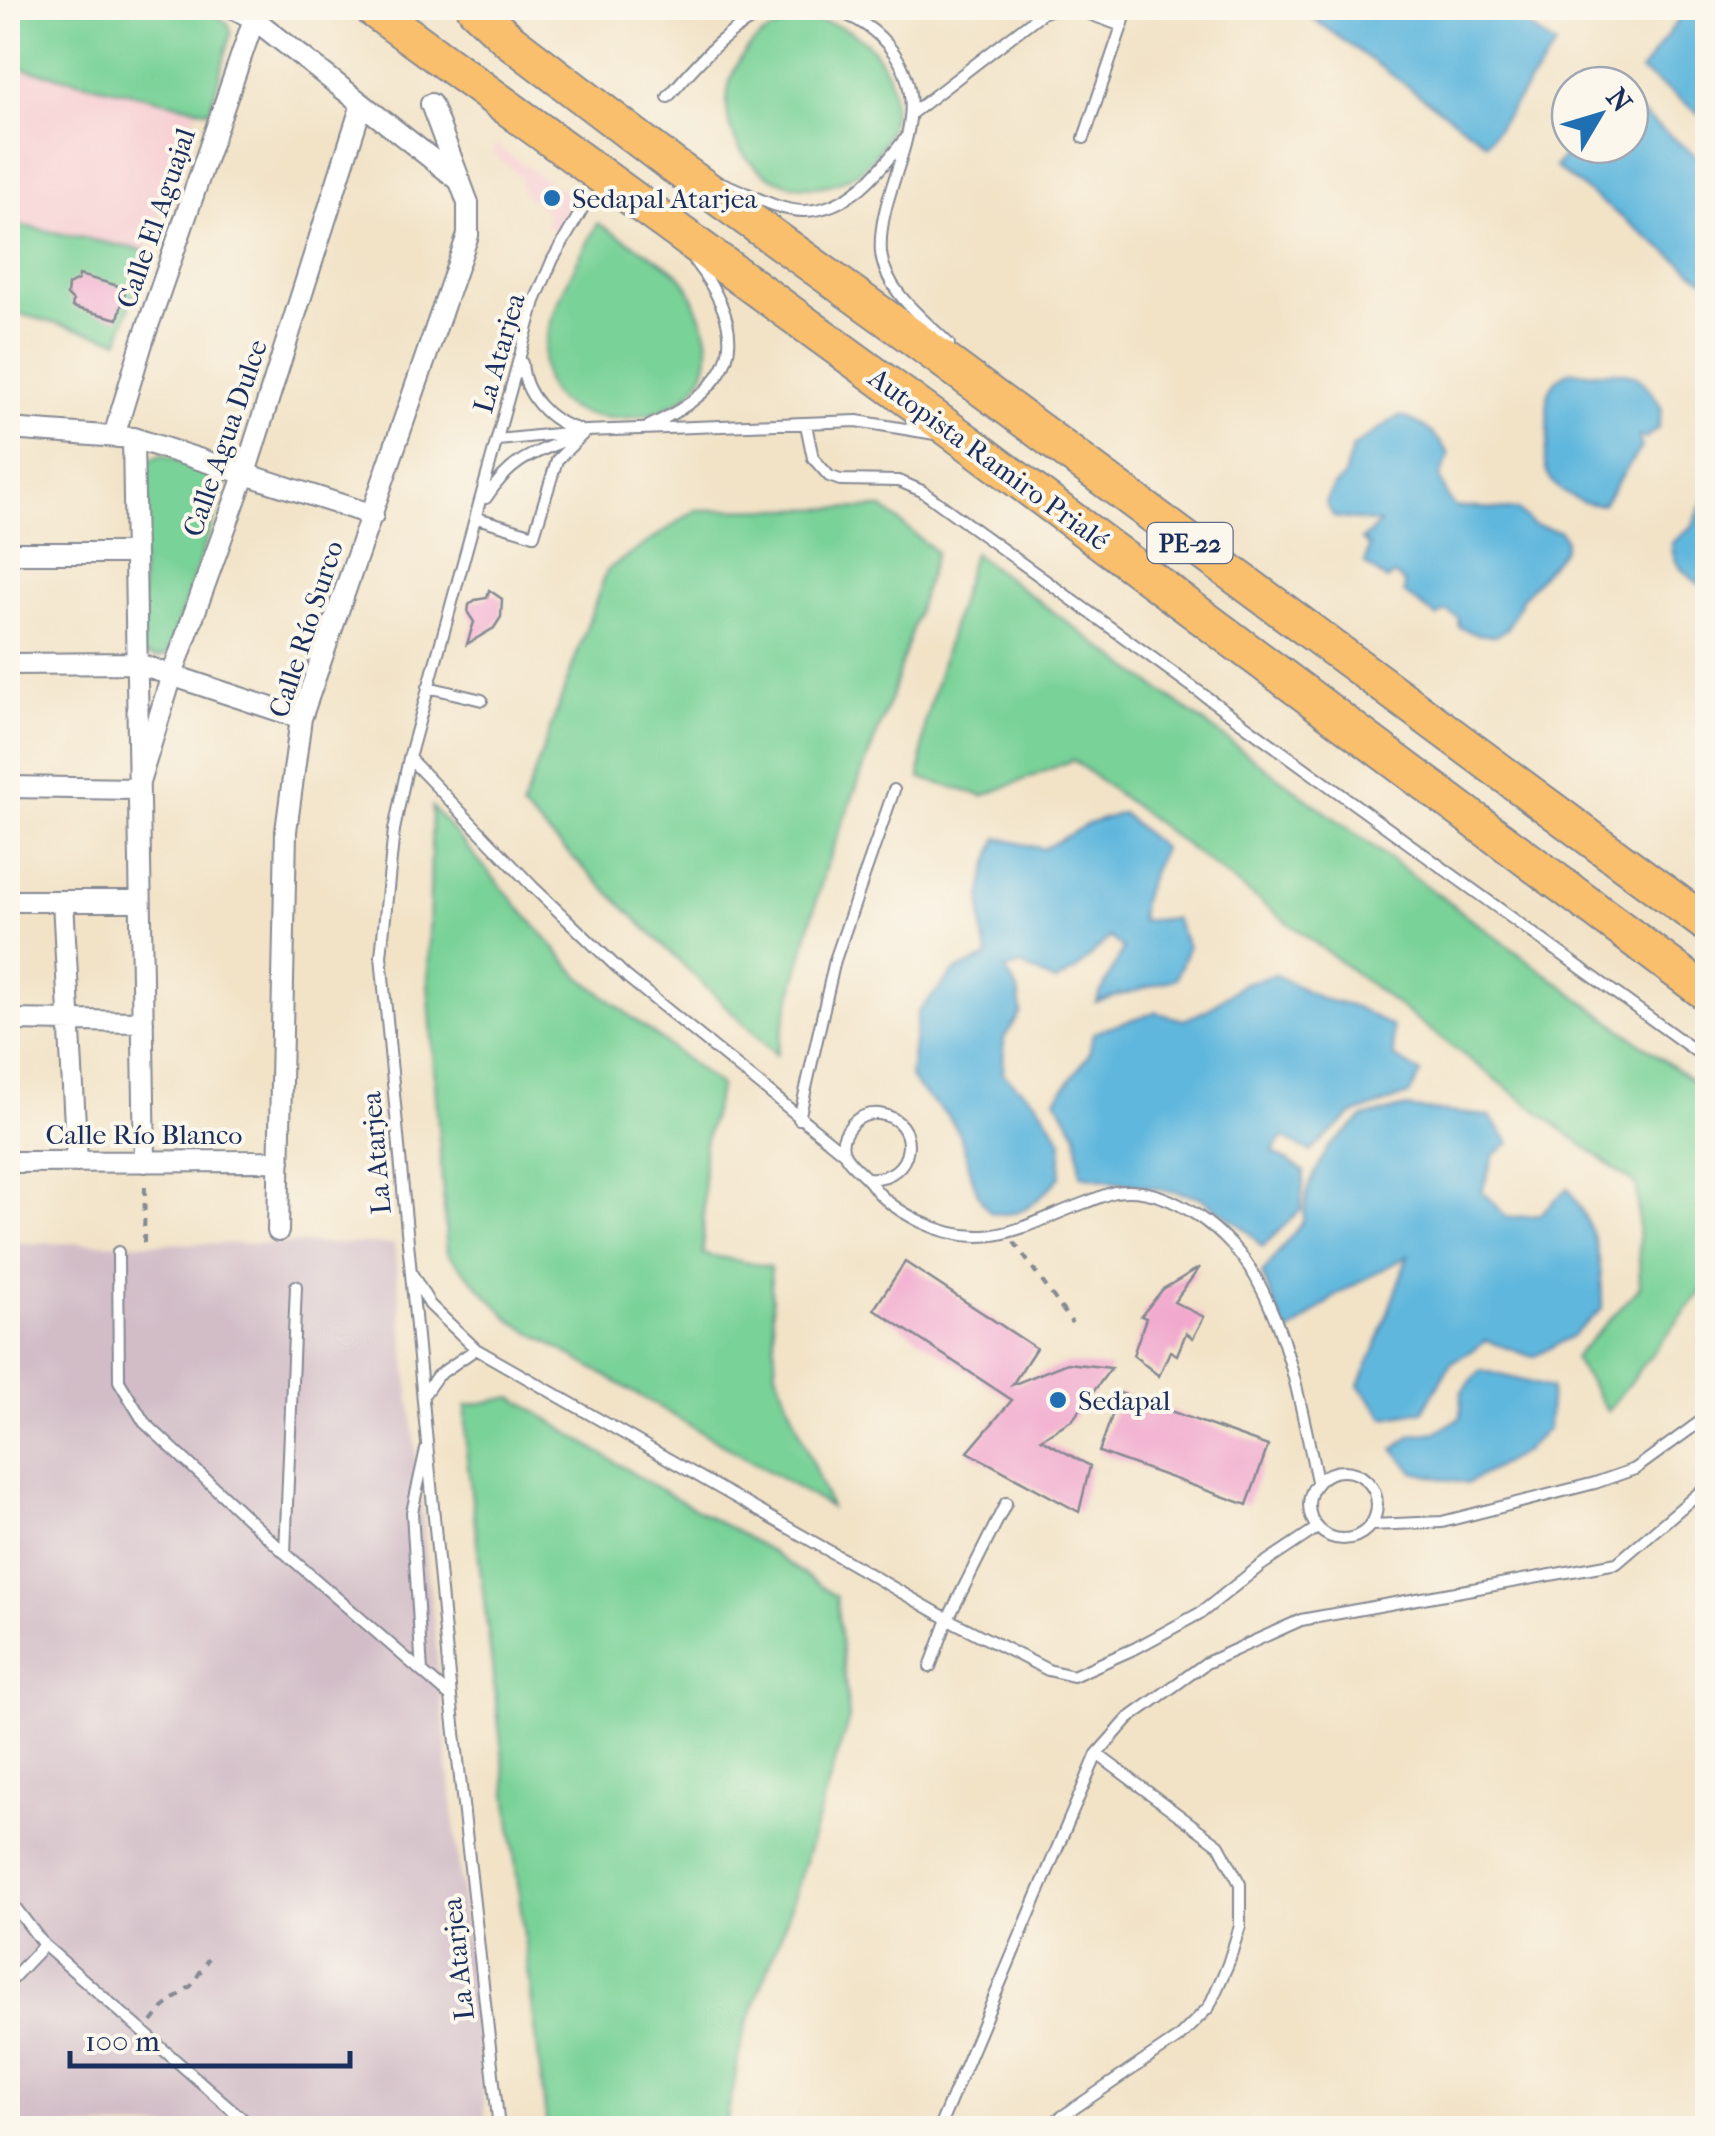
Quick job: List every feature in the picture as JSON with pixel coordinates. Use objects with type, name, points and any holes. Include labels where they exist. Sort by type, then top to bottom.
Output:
[{"type":"highway","points":[[342,8],[432,76],[470,95],[509,105]]},
{"type":"highway","points":[[371,8],[509,105]]},
{"type":"highway","points":[[411,8],[449,35],[509,105]]},
{"type":"highway","name":"Autopista Ramiro Prialé","points":[[476,16],[670,163],[1708,925]]},
{"type":"highway","name":"Autopista Ramiro Prialé","points":[[509,105],[1708,994]]},
{"type":"street","points":[[234,8],[254,19],[461,182]]},
{"type":"street","name":"Calle El Aguajal","points":[[123,437],[144,340],[254,19]]},
{"type":"street","name":"Calle Agua Dulce","points":[[137,788],[172,675],[245,473],[362,104]]},
{"type":"street","name":"Calle Río Surco","points":[[278,1231],[286,831],[301,718],[468,235],[468,203],[431,104]]},
{"type":"street","points":[[8,429],[123,437],[373,514]]},
{"type":"street","name":"Calle Agua Dulce","points":[[123,437],[134,554],[145,1162]]},
{"type":"street","points":[[8,553],[134,554]]},
{"type":"street","points":[[8,664],[135,663],[301,718]]},
{"type":"street","points":[[8,787],[137,788]]},
{"type":"street","points":[[8,901],[139,901]]},
{"type":"street","points":[[64,901],[77,1162]]},
{"type":"street","points":[[8,1020],[143,1022]]},
{"type":"street","name":"Calle Río Blanco","points":[[8,1162],[280,1161]]},
{"type":"lane","points":[[668,97],[737,27],[780,8]]},
{"type":"lane","points":[[826,8],[858,19],[891,48],[907,74],[912,113],[884,217],[881,254],[887,273],[896,290],[1026,424]]},
{"type":"lane","points":[[912,113],[1042,12],[1056,8]]},
{"type":"lane","points":[[1073,8],[1122,26]]},
{"type":"lane","points":[[1084,138],[1128,8]]},
{"type":"lane","points":[[670,163],[776,205],[804,210],[835,204],[856,192],[907,136]]},
{"type":"lane","name":"La Atarjea","points":[[499,2128],[451,1697],[381,956],[394,830],[428,687],[535,301],[553,259],[587,201]]},
{"type":"lane","points":[[641,202],[712,285],[730,333],[726,362],[711,388],[689,407],[644,429]]},
{"type":"lane","points":[[522,352],[527,384],[543,410],[568,427],[586,432]]},
{"type":"lane","points":[[498,440],[586,432],[857,421],[900,426],[974,447]]},
{"type":"lane","points":[[806,425],[813,458],[829,476],[840,480],[899,481],[922,491],[1708,1060]]},
{"type":"lane","points":[[481,505],[502,473],[517,461],[586,432]]},
{"type":"lane","points":[[477,518],[534,535],[556,460],[586,432]]},
{"type":"lane","points":[[428,687],[482,700]]},
{"type":"lane","points":[[409,758],[627,977],[844,1153],[858,1173],[905,1214],[952,1234],[984,1237],[1010,1234],[1117,1192],[1158,1197],[1189,1210],[1228,1237],[1256,1278],[1276,1322],[1292,1368],[1317,1481]]},
{"type":"lane","points":[[799,1119],[835,960],[894,790]]},
{"type":"lane","points":[[844,1153],[846,1133],[860,1118],[881,1114],[899,1124],[908,1142],[904,1162],[889,1176],[868,1178]]},
{"type":"lane","points":[[118,1252],[119,1381],[144,1422],[285,1554],[451,1697]]},
{"type":"lane","points":[[410,1268],[430,1305],[476,1349],[948,1619],[1048,1670],[1073,1676],[1136,1648],[1202,1612],[1317,1528]]},
{"type":"lane","points":[[285,1554],[296,1286]]},
{"type":"lane","points":[[424,1394],[437,1376],[476,1349]]},
{"type":"lane","points":[[1371,1525],[1442,1522],[1596,1484],[1635,1469],[1708,1416]]},
{"type":"lane","points":[[422,1672],[412,1512],[428,1440]]},
{"type":"lane","points":[[1344,1470],[1370,1483],[1377,1512],[1371,1525],[1360,1535],[1345,1540],[1317,1528],[1308,1504],[1317,1481],[1329,1472],[1344,1470]]},
{"type":"lane","points":[[939,2128],[1097,1754],[1128,1719],[1206,1664],[1301,1620],[1617,1563],[1708,1484]]},
{"type":"lane","points":[[930,1667],[948,1619],[1006,1503]]},
{"type":"lane","points":[[1046,2128],[1178,2038],[1208,2008],[1240,1926],[1240,1884],[1219,1845],[1097,1754]]},
{"type":"lane","points":[[8,1898],[44,1945],[253,2128]]},
{"type":"lane","points":[[8,1983],[44,1945]]},
{"type":"path","points":[[144,1243],[145,1162]]},
{"type":"path","points":[[1010,1234],[1072,1323]]},
{"type":"path","points":[[144,2032],[163,2008],[192,1985],[208,1959]]},
{"type":"shaded area","points":[[8,65],[198,109],[147,251],[8,223]]},
{"type":"shaded area","points":[[497,143],[579,202],[559,232],[546,226],[548,213],[523,193],[519,174],[493,154]]},
{"type":"shaded area","points":[[8,1243],[394,1244],[486,2128],[8,2128]]},
{"type":"green space","points":[[8,8],[204,8],[228,23],[231,33],[210,111],[8,65]]},
{"type":"green space","points":[[810,21],[842,27],[869,45],[887,72],[893,104],[887,136],[869,163],[842,181],[810,187],[778,181],[751,163],[733,136],[727,104],[733,72],[751,45],[778,27]]},
{"type":"green space","points":[[8,223],[147,251],[119,340],[8,311]]},
{"type":"green space","points":[[598,223],[682,278],[699,312],[708,349],[701,379],[681,400],[653,413],[622,418],[591,415],[566,405],[549,388],[544,370],[550,327],[568,280]]},
{"type":"green space","points":[[162,454],[224,477],[226,483],[168,654],[158,658],[142,654],[141,468],[144,462]]},
{"type":"green space","points":[[883,508],[936,552],[891,697],[824,872],[776,1055],[522,808],[607,570],[696,510]]},
{"type":"green space","points":[[973,553],[1707,1092],[1707,1284],[1607,1411],[1574,1358],[1640,1287],[1637,1186],[1073,760],[983,796],[920,778],[925,722]]},
{"type":"green space","points":[[432,807],[579,976],[720,1086],[704,1147],[703,1254],[770,1267],[776,1372],[830,1507],[512,1321],[447,1253],[428,981]]},
{"type":"green space","points":[[513,1397],[640,1478],[764,1547],[836,1597],[849,1718],[788,1915],[743,2036],[725,2128],[547,2128],[466,1449],[466,1406]]},
{"type":"water","points":[[1298,8],[1502,8],[1556,46],[1487,143]]},
{"type":"water","points":[[1687,8],[1707,8],[1707,119],[1650,78],[1650,65],[1645,65]]},
{"type":"water","points":[[1650,120],[1707,164],[1707,282],[1555,167],[1650,165]]},
{"type":"water","points":[[1570,371],[1634,376],[1662,409],[1658,428],[1645,438],[1639,436],[1641,447],[1603,504],[1585,503],[1566,494],[1547,472],[1547,401],[1553,385]]},
{"type":"water","points":[[1399,416],[1428,430],[1449,455],[1440,478],[1456,507],[1518,510],[1533,525],[1560,531],[1565,540],[1563,550],[1523,597],[1507,629],[1496,636],[1459,627],[1458,618],[1446,611],[1437,617],[1404,593],[1405,583],[1394,575],[1387,580],[1365,564],[1369,546],[1362,540],[1380,523],[1334,517],[1326,503],[1343,478],[1353,447]]},
{"type":"water","points":[[1707,494],[1707,590],[1678,565],[1672,543],[1693,525]]},
{"type":"water","points":[[1122,813],[1162,848],[1144,893],[1141,921],[1174,918],[1188,947],[1176,979],[1096,1002],[1123,949],[1110,937],[1076,970],[1055,982],[1021,965],[1005,970],[1018,990],[1021,1013],[1004,1038],[1003,1074],[1037,1102],[1062,1140],[1060,1177],[1037,1200],[1020,1210],[990,1212],[978,1193],[957,1130],[910,1075],[918,1012],[955,971],[988,957],[982,897],[998,838],[1043,849],[1088,824]]},
{"type":"water","points":[[1276,975],[1322,999],[1358,1008],[1392,1027],[1394,1057],[1421,1073],[1409,1095],[1351,1115],[1310,1152],[1283,1137],[1273,1152],[1304,1171],[1301,1210],[1262,1247],[1247,1230],[1198,1196],[1081,1175],[1077,1133],[1056,1099],[1089,1054],[1093,1033],[1155,1012],[1184,1020],[1207,1010],[1244,983]]},
{"type":"water","points":[[1403,1108],[1489,1116],[1510,1143],[1494,1155],[1482,1191],[1507,1218],[1539,1215],[1568,1188],[1596,1245],[1602,1309],[1572,1336],[1533,1357],[1487,1341],[1451,1363],[1423,1411],[1385,1418],[1359,1385],[1408,1256],[1338,1294],[1287,1335],[1262,1274],[1303,1221],[1308,1188],[1328,1148],[1364,1117]]},
{"type":"water","points":[[1481,1370],[1551,1388],[1548,1428],[1524,1452],[1466,1484],[1414,1472],[1394,1449],[1412,1435],[1437,1432],[1461,1417],[1462,1391]]},
{"type":"building","points":[[79,275],[126,288],[118,319],[72,307],[68,285],[78,280]]},
{"type":"building","points":[[489,590],[502,599],[501,617],[494,628],[467,644],[474,622],[468,613],[469,605],[487,598]]},
{"type":"building","points":[[905,1262],[1036,1348],[1012,1385],[1067,1363],[1111,1368],[1073,1419],[1041,1439],[1090,1466],[1079,1512],[968,1452],[1012,1400],[874,1309]]},
{"type":"building","points":[[1200,1267],[1174,1302],[1204,1317],[1193,1338],[1186,1333],[1177,1355],[1170,1351],[1159,1376],[1133,1355],[1146,1318],[1141,1316],[1163,1289]]},
{"type":"building","points":[[1120,1393],[1268,1446],[1247,1505],[1099,1452]]},
{"type":"place","name":"Sedapal Atarjea","points":[[552,198]]},
{"type":"place","name":"Sedapal","points":[[1058,1400]]}]
